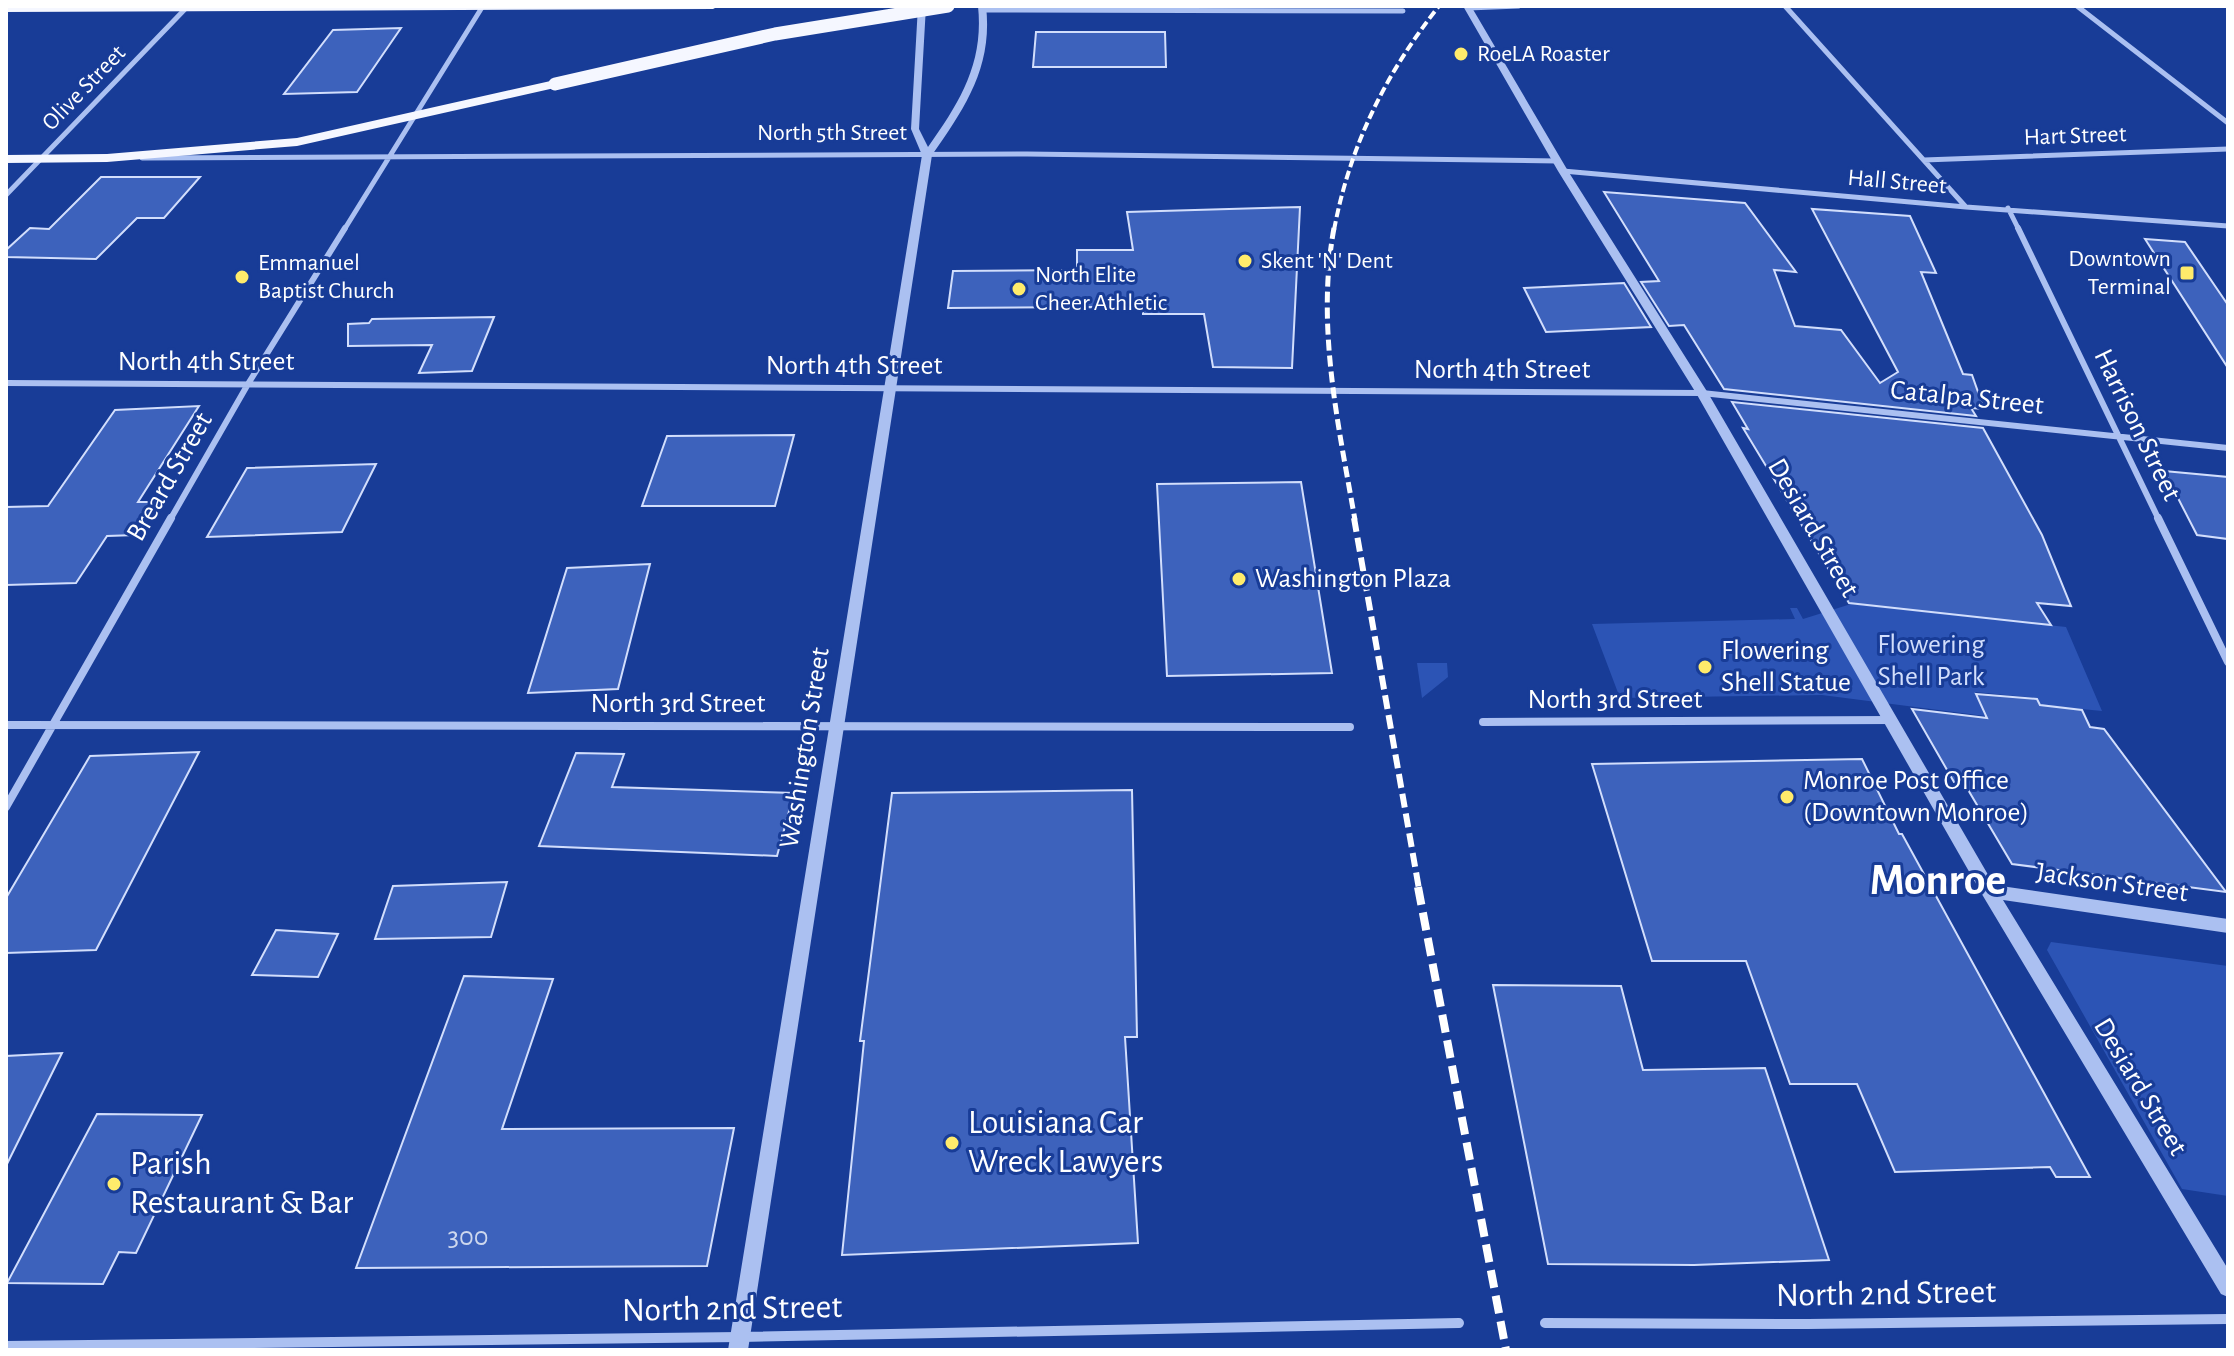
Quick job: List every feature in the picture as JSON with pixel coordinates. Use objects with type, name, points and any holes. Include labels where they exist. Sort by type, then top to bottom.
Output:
[{"type":"main road","points":[[6,9],[713,6]]},
{"type":"main road","name":"North 5th Street","points":[[6,159],[107,158],[272,145],[414,117],[775,34],[948,6]]},
{"type":"street","points":[[424,9],[445,6]]},
{"type":"street","name":"Washington Street","points":[[922,6],[915,129],[927,155]]},
{"type":"street","points":[[1468,7],[1519,6]]},
{"type":"street","points":[[1785,6],[1966,207]]},
{"type":"street","points":[[2077,6],[2228,123]]},
{"type":"street","name":"Desiard Street","points":[[1468,7],[1560,166],[1702,393],[1989,891],[2228,1287]]},
{"type":"street","name":"Olive Street","points":[[6,195],[187,8]]},
{"type":"street","points":[[983,8],[1403,11]]},
{"type":"street","name":"Washington Street","points":[[739,1344],[927,155],[955,115],[976,75],[986,21],[983,8]]},
{"type":"street","name":"Breard Street","points":[[6,807],[248,384],[481,9]]},
{"type":"street","name":"Hart Street","points":[[1924,160],[2228,149]]},
{"type":"street","name":"North 5th Street","points":[[107,158],[1393,156],[1560,166]]},
{"type":"street","name":"Hall Street","points":[[1560,166],[1966,207],[2228,226]]},
{"type":"street","name":"Harrison Street","points":[[2008,208],[2228,662]]},
{"type":"street","name":"North 4th Street","points":[[6,383],[1702,393]]},
{"type":"street","name":"Catalpa Street","points":[[1702,393],[2228,448]]},
{"type":"street","name":"North 3rd Street","points":[[1483,722],[1892,720]]},
{"type":"street","name":"North 3rd Street","points":[[6,725],[1350,727]]},
{"type":"street","name":"Jackson Street","points":[[1989,891],[2228,926]]},
{"type":"street","name":"North 2nd Street","points":[[1545,1323],[1808,1324],[2228,1319]]},
{"type":"street","name":"North 2nd Street","points":[[6,1346],[739,1344],[1459,1323]]},
{"type":"green space","name":"Flowering Shell Park","points":[[1851,604],[2066,627],[2102,711],[2041,705],[2037,698],[1975,692],[1985,716],[1822,695],[1620,698],[1592,624],[1795,619],[1790,608],[1797,608],[1803,619]]},
{"type":"green space","points":[[1417,663],[1447,663],[1448,677],[1422,698]]},
{"type":"green space","points":[[2051,942],[2228,966],[2228,1196],[2182,1189],[2047,950]]},
{"type":"building","points":[[401,28],[357,92],[284,94],[333,30]]},
{"type":"building","points":[[1036,32],[1165,32],[1166,67],[1033,67]]},
{"type":"building","points":[[101,177],[200,177],[164,218],[137,218],[96,259],[6,257],[6,250],[30,228],[49,229]]},
{"type":"building","points":[[1604,192],[1745,203],[1796,272],[1774,270],[1795,326],[1841,330],[1880,383],[1898,372],[1812,209],[1910,216],[1936,273],[1921,272],[1963,374],[1972,375],[1984,409],[1971,408],[1976,416],[1724,389],[1684,325],[1669,326],[1641,282],[1659,281]]},
{"type":"building","points":[[1300,207],[1292,368],[1213,367],[1204,314],[1143,314],[1143,308],[948,308],[953,271],[1077,270],[1077,250],[1133,250],[1127,212]]},
{"type":"building","name":"Downtown Terminal","points":[[2145,239],[2185,242],[2228,305],[2228,368]]},
{"type":"building","points":[[1624,283],[1651,327],[1546,332],[1524,288]]},
{"type":"building","points":[[494,317],[472,371],[419,373],[432,345],[348,346],[348,324],[369,323],[372,319]]},
{"type":"building","points":[[1732,402],[1983,428],[2042,535],[2071,606],[2037,603],[2051,625],[1849,603],[1743,428],[1748,429]]},
{"type":"building","points":[[199,406],[138,502],[157,502],[136,535],[107,536],[76,583],[6,585],[6,507],[48,506],[115,410]]},
{"type":"building","points":[[794,435],[775,506],[642,506],[667,436]]},
{"type":"building","points":[[376,464],[342,532],[207,537],[247,468]]},
{"type":"building","points":[[2164,471],[2228,477],[2228,539],[2197,535]]},
{"type":"building","name":"Washington Plaza","points":[[1301,482],[1332,673],[1167,676],[1157,484]]},
{"type":"building","points":[[650,564],[618,689],[528,693],[567,568]]},
{"type":"building","points":[[1976,694],[2037,699],[2040,705],[2082,710],[2090,727],[2104,729],[2226,892],[2012,864],[1964,783],[1954,782],[1912,709],[1987,718]]},
{"type":"building","points":[[199,752],[96,950],[6,953],[6,898],[90,756]]},
{"type":"building","points":[[576,753],[624,754],[612,787],[794,793],[777,856],[539,846]]},
{"type":"building","points":[[1862,759],[1899,834],[1902,834],[2090,1177],[2056,1177],[2050,1167],[1895,1172],[1857,1084],[1790,1084],[1746,961],[1652,961],[1592,764]]},
{"type":"building","points":[[1132,790],[1137,1037],[1125,1037],[1138,1243],[842,1255],[864,1041],[860,1041],[892,793]]},
{"type":"building","points":[[507,882],[491,937],[375,939],[393,886]]},
{"type":"building","points":[[276,930],[338,934],[318,977],[252,975]]},
{"type":"building","points":[[464,976],[553,979],[502,1129],[734,1128],[707,1266],[356,1268]]},
{"type":"building","points":[[1493,985],[1621,986],[1643,1070],[1765,1068],[1829,1260],[1694,1265],[1548,1264]]},
{"type":"building","points":[[62,1053],[6,1166],[6,1056]]},
{"type":"building","name":"Parish Restaurant & Bar","points":[[97,1114],[202,1115],[136,1253],[119,1252],[103,1284],[7,1283]]},
{"type":"railway","points":[[1334,230],[1350,169],[1373,111],[1402,57],[1439,6]]},
{"type":"railway","points":[[1334,228],[1327,301],[1328,338],[1336,411],[1355,520]]},
{"type":"railway","points":[[1354,518],[1419,889]]},
{"type":"railway","points":[[1418,887],[1506,1350]]},
{"type":"place","name":"RoeLA Roaster","points":[[1461,54]]},
{"type":"place","name":"Skent 'N' Dent","points":[[1245,261]]},
{"type":"place","name":"Downtown Terminal","points":[[2187,273]]},
{"type":"place","name":"Emmanuel Baptist Church","points":[[242,277]]},
{"type":"place","name":"North Elite Cheer Athletic","points":[[1019,289]]},
{"type":"place","name":"Washington Plaza","points":[[1239,579]]},
{"type":"place","name":"Flowering Shell Statue","points":[[1705,667]]},
{"type":"place","name":"Monroe Post Office (Downtown Monroe)","points":[[1787,797]]},
{"type":"place","name":"Louisiana Car Wreck Lawyers","points":[[952,1143]]},
{"type":"place","name":"Parish Restaurant & Bar","points":[[114,1184]]},
{"type":"district","name":"Monroe","points":[[1938,881]]}]
